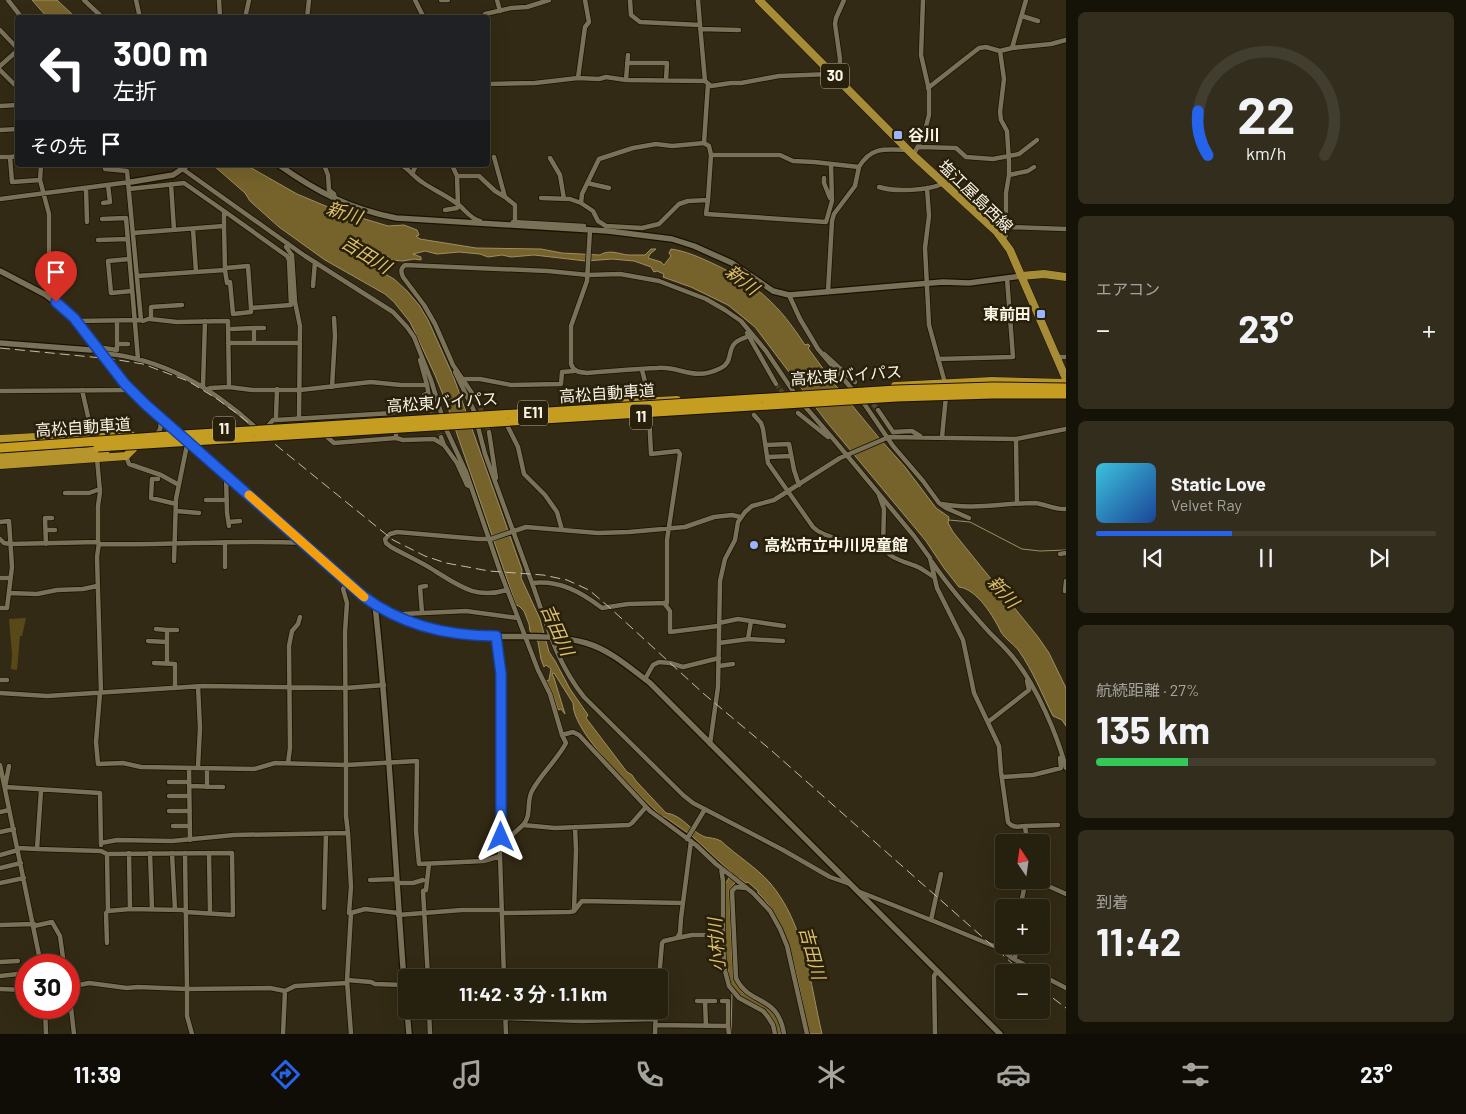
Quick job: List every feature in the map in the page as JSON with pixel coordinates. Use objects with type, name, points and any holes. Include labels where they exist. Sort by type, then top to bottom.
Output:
[{"type":"highway","name":"高松東バイパス","points":[[0,446],[393,416],[445,416],[648,401],[797,393],[852,387],[1066,381]]},
{"type":"highway","name":"高松自動車道","points":[[0,446],[896,390],[993,387],[1066,388]]},
{"type":"highway","name":"高松自動車道","points":[[0,453],[897,397],[992,394],[1066,396]]},
{"type":"highway","name":"高松東バイパス","points":[[0,457],[46,458],[189,445],[326,436],[396,435],[476,427],[861,402],[946,398],[1066,396]]},
{"type":"highway","points":[[0,439],[124,432],[130,435]]},
{"type":"highway","points":[[0,464],[46,458],[126,456],[133,449]]},
{"type":"main road","name":"塩江屋島西線","points":[[759,0],[914,151],[944,183],[988,222],[1003,240],[1010,250],[1066,381]]},
{"type":"main road","points":[[1021,276],[1044,274],[1066,277]]},
{"type":"street","points":[[8,0],[20,15]]},
{"type":"street","points":[[84,0],[100,15]]},
{"type":"street","points":[[136,0],[139,15]]},
{"type":"street","points":[[219,0],[220,15]]},
{"type":"street","points":[[246,15],[249,0]]},
{"type":"street","points":[[307,15],[309,0]]},
{"type":"street","points":[[415,0],[422,15]]},
{"type":"street","points":[[441,0],[448,0]]},
{"type":"street","points":[[497,0],[500,11]]},
{"type":"street","points":[[485,14],[511,8],[526,7],[549,0]]},
{"type":"street","points":[[578,78],[585,27],[590,22],[585,0]]},
{"type":"street","points":[[630,0],[631,15],[640,22],[739,30]]},
{"type":"street","points":[[698,0],[707,83],[704,143]]},
{"type":"street","points":[[490,84],[534,84],[578,78],[599,79],[606,77],[626,80],[707,83],[716,86],[779,76],[836,77],[840,59],[835,24],[844,0]]},
{"type":"street","points":[[914,151],[926,129],[930,114],[928,88],[922,55],[923,0]]},
{"type":"street","points":[[1012,48],[1026,0]]},
{"type":"street","points":[[1022,16],[1038,21]]},
{"type":"street","points":[[0,30],[15,47]]},
{"type":"street","points":[[928,88],[975,50],[986,47],[1000,52],[1012,48],[1051,44],[1066,40]]},
{"type":"street","points":[[1000,52],[1004,79],[1000,112],[1001,120],[1007,131],[1009,175],[1006,190],[1006,235],[1003,240]]},
{"type":"street","points":[[0,66],[15,53]]},
{"type":"street","points":[[626,80],[628,55]]},
{"type":"street","points":[[627,63],[667,63],[666,80]]},
{"type":"street","points":[[0,70],[15,85]]},
{"type":"street","points":[[0,106],[15,106]]},
{"type":"street","points":[[0,130],[15,129]]},
{"type":"street","points":[[832,221],[834,214],[855,186],[858,167],[868,155],[878,150],[914,151],[956,148],[966,157],[993,159],[1018,154],[1037,140]]},
{"type":"street","points":[[581,204],[582,194],[599,159],[633,148],[656,144],[672,146],[704,143],[709,146],[711,155],[706,214],[826,222],[832,201],[824,183],[824,178]]},
{"type":"street","points":[[711,155],[780,155],[793,161],[858,167]]},
{"type":"street","points":[[0,157],[15,156]]},
{"type":"street","points":[[10,157],[12,182],[40,180]]},
{"type":"street","points":[[494,157],[506,197]]},
{"type":"street","points":[[550,158],[560,175],[564,199]]},
{"type":"street","points":[[831,165],[833,205],[831,292]]},
{"type":"street","points":[[41,167],[40,180],[49,214],[49,289],[46,295]]},
{"type":"street","points":[[105,167],[105,169],[127,171],[130,182],[129,189],[141,320]]},
{"type":"street","points":[[0,199],[168,176],[185,167],[287,243],[393,312],[407,327],[414,337],[445,416],[507,590],[527,637],[538,670],[550,694],[566,743],[531,793],[526,823],[512,835],[501,837]]},
{"type":"street","points":[[283,167],[298,179],[335,199],[368,212],[396,218],[643,234],[672,239],[732,263],[774,291],[789,295],[927,284],[969,283],[1021,276]]},
{"type":"street","points":[[325,167],[328,175],[329,190],[334,194],[335,199]]},
{"type":"street","points":[[405,167],[422,182],[458,205],[477,221],[584,226]]},
{"type":"street","points":[[412,174],[415,167]]},
{"type":"street","points":[[445,210],[457,208],[458,205],[457,176],[453,167]]},
{"type":"street","points":[[1009,175],[1028,171],[1034,167]]},
{"type":"street","points":[[457,176],[479,176],[495,191],[506,197],[515,205],[515,222]]},
{"type":"street","points":[[129,189],[184,183],[287,256],[289,260],[291,305],[250,308]]},
{"type":"street","points":[[878,187],[888,190],[928,188],[944,183]]},
{"type":"street","points":[[171,184],[174,230]]},
{"type":"street","points":[[587,184],[610,188]]},
{"type":"street","points":[[103,203],[110,202],[108,185]]},
{"type":"street","points":[[86,188],[86,222]]},
{"type":"street","points":[[928,188],[929,216],[924,248],[929,325],[945,383],[946,398],[942,437]]},
{"type":"street","points":[[541,198],[570,199],[593,211],[598,222],[606,226],[642,228],[659,224],[679,204],[688,200],[708,200]]},
{"type":"street","points":[[137,276],[196,272],[226,269],[248,266],[251,312],[233,314],[230,282],[227,283],[226,269],[224,226],[224,211]]},
{"type":"street","points":[[102,219],[126,218],[138,360]]},
{"type":"street","points":[[133,233],[224,226]]},
{"type":"street","points":[[1006,227],[1066,229]]},
{"type":"street","points":[[193,229],[196,272]]},
{"type":"street","points":[[575,370],[570,364],[571,326],[585,289],[588,274],[590,231]]},
{"type":"street","points":[[98,240],[127,239]]},
{"type":"street","points":[[287,243],[286,247],[292,256],[295,302],[300,326],[299,418]]},
{"type":"street","points":[[129,259],[108,261],[111,293],[132,291]]},
{"type":"street","points":[[313,286],[315,262]]},
{"type":"street","points":[[473,414],[435,324],[424,305],[403,277],[401,272],[405,265],[620,274],[659,281],[706,299],[725,310],[741,321],[766,351],[806,406],[914,536],[942,577],[972,613],[1010,653],[1027,677],[1063,757],[1066,768]]},
{"type":"street","points":[[0,272],[46,295],[65,310],[131,390],[189,445],[226,475],[347,583],[375,605],[398,617],[434,630],[476,636],[550,637],[588,643],[606,651],[645,679],[1000,1034]]},
{"type":"street","points":[[938,359],[1013,357],[1007,278]]},
{"type":"street","points":[[789,295],[800,319],[818,349],[852,387]]},
{"type":"street","points":[[150,319],[151,307],[182,305]]},
{"type":"street","points":[[332,386],[335,336],[334,318]]},
{"type":"street","points":[[76,321],[141,320],[143,322],[150,319],[178,322],[228,321],[229,387]]},
{"type":"street","points":[[0,343],[91,350],[96,347],[117,350],[117,321]]},
{"type":"street","points":[[203,386],[205,321]]},
{"type":"street","points":[[741,321],[776,384]]},
{"type":"street","points":[[254,328],[254,342]]},
{"type":"street","points":[[232,329],[264,328]]},
{"type":"street","points":[[462,379],[480,379],[511,384],[561,384],[562,372],[575,370],[587,373],[667,368],[692,375],[712,372],[727,365],[734,343],[749,336]]},
{"type":"street","points":[[228,343],[300,343]]},
{"type":"street","points":[[117,344],[128,344]]},
{"type":"street","points":[[818,349],[852,387]]},
{"type":"street","points":[[101,353],[120,355],[161,367],[203,386],[255,427]]},
{"type":"street","points":[[421,356],[420,360],[432,409]]},
{"type":"street","points":[[1056,357],[1066,357]]},
{"type":"street","points":[[453,365],[478,402]]},
{"type":"street","points":[[532,583],[550,583],[567,586],[585,595],[602,608],[637,603],[667,603],[667,540],[680,454],[678,451],[651,454],[648,401],[642,370]]},
{"type":"street","points":[[208,390],[211,388],[229,387],[252,390],[300,390],[371,382],[401,385],[427,384]]},
{"type":"street","points":[[276,417],[277,389]]},
{"type":"street","points":[[82,390],[92,434]]},
{"type":"street","points":[[0,391],[131,390]]},
{"type":"street","points":[[268,426],[276,420],[299,418],[393,416],[400,410],[424,409],[424,395],[428,393]]},
{"type":"street","points":[[861,402],[893,446],[939,503],[969,518]]},
{"type":"street","points":[[878,410],[893,432],[912,431],[921,437]]},
{"type":"street","points":[[798,413],[810,424],[835,441]]},
{"type":"street","points":[[754,415],[761,423],[768,463],[818,532],[856,543],[883,547]]},
{"type":"street","points":[[156,434],[161,427],[160,417]]},
{"type":"street","points":[[507,425],[518,447],[524,474],[553,506],[560,518],[562,530]]},
{"type":"street","points":[[476,427],[558,658],[584,698],[683,795],[705,809],[830,877],[850,884]]},
{"type":"street","points":[[710,744],[718,687],[720,581],[726,559],[735,540],[740,517],[752,506],[774,500],[827,465],[887,438],[1016,439],[1066,429]]},
{"type":"street","points":[[489,432],[499,494]]},
{"type":"street","points":[[396,435],[402,440],[434,438],[444,445]]},
{"type":"street","points":[[441,437],[444,445],[457,463],[467,485],[471,487]]},
{"type":"street","points":[[1016,439],[1017,504]]},
{"type":"street","points":[[766,445],[789,444],[798,485]]},
{"type":"street","points":[[174,561],[176,504],[189,445]]},
{"type":"street","points":[[126,456],[129,464],[161,475],[179,485]]},
{"type":"street","points":[[768,457],[791,456]]},
{"type":"street","points":[[96,458],[100,489],[97,557],[100,693],[96,742],[98,764],[123,763],[141,766],[254,769],[275,763],[346,765],[416,760],[416,831],[419,864],[484,862],[500,856]]},
{"type":"street","points":[[226,475],[229,524],[240,521]]},
{"type":"street","points":[[158,479],[152,479],[151,498],[176,504]]},
{"type":"street","points":[[65,494],[90,493],[100,489]]},
{"type":"street","points":[[879,494],[884,509],[884,550],[893,557],[920,568],[934,577]]},
{"type":"street","points":[[206,500],[227,500]]},
{"type":"street","points":[[939,503],[956,507],[1034,503],[1056,509],[1066,509]]},
{"type":"street","points":[[177,511],[199,513]]},
{"type":"street","points":[[507,590],[488,594],[461,588],[434,570],[391,547],[386,543],[385,538],[397,532],[479,539],[490,538],[526,527],[616,533],[685,527],[714,517],[732,515],[740,517]]},
{"type":"street","points":[[46,544],[46,518],[52,518]]},
{"type":"street","points":[[0,522],[11,521],[10,544],[12,566],[7,608],[0,608]]},
{"type":"street","points":[[46,530],[55,530]]},
{"type":"street","points":[[0,539],[4,543],[10,544],[99,543],[116,545],[269,541],[302,543]]},
{"type":"street","points":[[224,543],[226,567]]},
{"type":"street","points":[[1060,554],[1066,553]]},
{"type":"street","points":[[930,558],[940,595],[963,640],[973,689],[999,746],[1008,822],[1010,826],[1015,827],[1058,825]]},
{"type":"street","points":[[0,578],[10,578]]},
{"type":"street","points":[[1066,581],[1066,591]]},
{"type":"street","points":[[347,583],[343,589],[347,612],[346,816],[352,887],[349,913]]},
{"type":"street","points":[[9,593],[37,594],[97,586]]},
{"type":"street","points":[[422,613],[420,587],[426,586]]},
{"type":"street","points":[[664,603],[670,611],[670,632],[718,624],[738,618],[784,626]]},
{"type":"street","points":[[375,605],[384,686],[403,969]]},
{"type":"street","points":[[398,617],[402,614],[466,611],[518,618]]},
{"type":"street","points":[[288,763],[289,646],[292,631],[298,624],[300,617]]},
{"type":"street","points":[[748,639],[751,621]]},
{"type":"street","points":[[156,629],[177,630]]},
{"type":"street","points":[[167,630],[167,664]]},
{"type":"street","points":[[496,636],[501,674],[500,856],[504,969]]},
{"type":"street","points":[[719,643],[748,639],[783,641]]},
{"type":"street","points":[[148,641],[167,642]]},
{"type":"street","points":[[645,679],[652,665],[659,662],[670,662],[682,667],[719,658]]},
{"type":"street","points":[[154,663],[175,664],[175,688]]},
{"type":"street","points":[[719,666],[733,664]]},
{"type":"street","points":[[988,722],[1029,690],[1027,677]]},
{"type":"street","points":[[0,680],[6,680]]},
{"type":"street","points":[[0,693],[47,696],[198,686],[346,688],[384,686]]},
{"type":"street","points":[[198,686],[200,728],[198,768]]},
{"type":"street","points":[[562,735],[572,732],[579,735],[660,820],[689,840],[747,888],[770,912],[784,938],[806,1034]]},
{"type":"street","points":[[1002,777],[1033,775],[1061,768],[1060,758],[1063,757]]},
{"type":"street","points":[[0,765],[1,778],[10,810],[39,954]]},
{"type":"street","points":[[5,787],[9,766]]},
{"type":"street","points":[[189,768],[190,840]]},
{"type":"street","points":[[207,768],[207,787]]},
{"type":"street","points":[[169,782],[222,787]]},
{"type":"street","points":[[5,787],[100,794],[101,851]]},
{"type":"street","points":[[37,849],[41,791]]},
{"type":"street","points":[[169,796],[189,796]]},
{"type":"street","points":[[523,825],[556,828],[629,825],[646,807]]},
{"type":"street","points":[[677,938],[680,933],[689,840],[705,809]]},
{"type":"street","points":[[0,812],[10,810]]},
{"type":"street","points":[[169,811],[190,811]]},
{"type":"street","points":[[173,826],[190,826]]},
{"type":"street","points":[[1025,826],[1026,834]]},
{"type":"street","points":[[574,910],[575,827]]},
{"type":"street","points":[[0,832],[14,829]]},
{"type":"street","points":[[324,908],[326,833]]},
{"type":"street","points":[[100,843],[117,840],[190,840],[234,835],[348,833]]},
{"type":"street","points":[[0,854],[18,849],[101,851],[107,854],[232,853],[233,914],[152,909],[108,911]]},
{"type":"street","points":[[172,853],[175,910]]},
{"type":"street","points":[[185,853],[187,1016],[192,1034]]},
{"type":"street","points":[[208,853],[210,913]]},
{"type":"street","points":[[107,854],[107,943]]},
{"type":"street","points":[[129,854],[130,909]]},
{"type":"street","points":[[150,854],[152,909]]},
{"type":"street","points":[[0,868],[21,863]]},
{"type":"street","points":[[427,969],[423,891],[426,890],[429,864]]},
{"type":"street","points":[[723,869],[723,945],[728,986],[739,998],[763,1011],[768,1016],[775,1034]]},
{"type":"street","points":[[930,920],[941,874]]},
{"type":"street","points":[[0,883],[24,878]]},
{"type":"street","points":[[370,880],[413,883],[423,880]]},
{"type":"street","points":[[747,888],[736,887],[732,891],[735,969],[739,984],[749,994],[767,1003],[774,1009],[782,1024],[784,1034]]},
{"type":"street","points":[[1050,887],[1066,894]]},
{"type":"street","points":[[858,892],[1001,949],[1023,964]]},
{"type":"street","points":[[351,1034],[347,982],[351,913],[365,909],[398,914],[462,910],[570,912],[582,901],[682,903]]},
{"type":"street","points":[[0,925],[34,925],[52,922],[60,936],[62,954]]},
{"type":"street","points":[[660,969],[662,944],[664,941],[692,935],[706,935],[723,945],[734,947]]},
{"type":"street","points":[[1015,954],[1015,960]]},
{"type":"street","points":[[0,962],[15,961]]},
{"type":"street","points":[[936,1034],[934,976],[937,971]]},
{"type":"street","points":[[0,976],[15,974]]},
{"type":"street","points":[[1050,979],[1066,988]]},
{"type":"street","points":[[80,986],[89,983],[127,988],[270,988],[285,991],[295,986],[347,982],[398,985]]},
{"type":"street","points":[[0,988],[15,989]]},
{"type":"street","points":[[283,1034],[285,991]]},
{"type":"street","points":[[697,1001],[715,1001]]},
{"type":"street","points":[[705,1001],[706,1026]]},
{"type":"street","points":[[722,1001],[728,1001],[729,1034]]},
{"type":"street","points":[[45,1019],[46,1034]]},
{"type":"street","points":[[72,1019],[74,1034]]},
{"type":"street","points":[[408,1019],[409,1034]]},
{"type":"street","points":[[429,1019],[430,1034]]},
{"type":"street","points":[[505,1019],[506,1034]]},
{"type":"street","points":[[530,1019],[581,1021],[631,1019]]},
{"type":"street","points":[[655,1034],[656,1019]]},
{"type":"street","points":[[655,1025],[728,1026]]},
{"type":"shaded area","points":[[26,618],[22,636],[20,636],[17,670],[11,669],[12,654],[9,619]]},
{"type":"water","points":[[32,0],[57,0],[73,15],[45,15]]},
{"type":"water","name":"新川","points":[[215,167],[250,167],[297,194],[335,210],[388,226],[404,225],[417,230],[419,235],[416,236],[420,239],[476,248],[541,249],[562,253],[600,255],[610,252],[645,255],[651,249],[656,249],[648,258],[661,262],[664,265],[671,256],[669,253],[671,249],[682,251],[714,264],[743,280],[766,297],[786,318],[805,345],[808,344],[810,346],[808,348],[832,381],[905,467],[936,508],[949,517],[948,523],[953,532],[1049,653],[1066,688],[1066,726],[1062,720],[1053,716],[1024,659],[1017,648],[1003,635],[984,605],[972,593],[959,587],[926,541],[826,421],[755,327],[728,305],[691,287],[663,277],[664,274],[657,271],[654,272],[651,267],[634,261],[612,259],[586,261],[534,255],[488,257],[480,254],[459,252],[437,254],[425,251],[413,254],[421,257],[421,260],[403,261],[392,260],[385,254],[345,244],[344,251],[394,279],[419,305],[428,320],[454,378],[522,570],[521,578],[540,619],[549,652],[570,689],[588,715],[586,718],[627,772],[632,775],[666,813],[682,820],[700,835],[721,841],[759,872],[782,899],[799,935],[805,955],[822,1034],[809,1034],[786,940],[770,906],[758,891],[748,882],[746,883],[739,878],[729,890],[733,977],[742,992],[773,1012],[779,1023],[781,1034],[777,1034],[770,1015],[764,1009],[737,993],[729,979],[726,955],[724,886],[732,873],[692,836],[665,817],[662,817],[609,763],[583,731],[576,716],[573,703],[554,673],[552,674],[565,714],[561,709],[558,710],[552,691],[546,681],[549,680],[551,669],[546,665],[544,667],[538,642],[530,631],[524,611],[516,605],[446,402],[410,322],[385,294],[325,260],[279,227],[250,201],[245,193]]},
{"type":"waterway","points":[[949,520],[970,522],[1022,549],[1040,551],[1066,550]]},
{"type":"waterway","points":[[731,1034],[732,994]]},
{"type":"tunnel","points":[[776,384],[786,397]]},
{"type":"tunnel","points":[[869,399],[878,410]]},
{"type":"tunnel","points":[[478,402],[489,432]]},
{"type":"tunnel","points":[[431,409],[441,437]]},
{"type":"railway","points":[[0,348],[112,359],[143,364],[188,381],[239,415],[393,540],[425,556],[446,563],[489,571],[543,575],[567,580],[589,590],[704,694],[772,751],[1013,964]]},
{"type":"railway","points":[[1050,996],[1066,1008]]},
{"type":"slow traffic","points":[[249,495],[364,597]]},
{"type":"place","name":"谷川","points":[[898,135]]},
{"type":"place","name":"東前田","points":[[1041,314]]},
{"type":"place","name":"高松市立中川児童館","points":[[754,545]]},
{"type":"route","points":[[56,302],[74,318],[125,384],[145,404],[363,596],[375,605],[398,617],[434,630],[476,636],[496,636],[501,674],[501,837]]},
{"type":"water label","name":"吉田川","points":[[366,255]]},
{"type":"water label","name":"吉田川","points":[[557,630]]},
{"type":"water label","name":"小村川","points":[[717,945]]},
{"type":"water label","name":"吉田川","points":[[812,953]]}]
